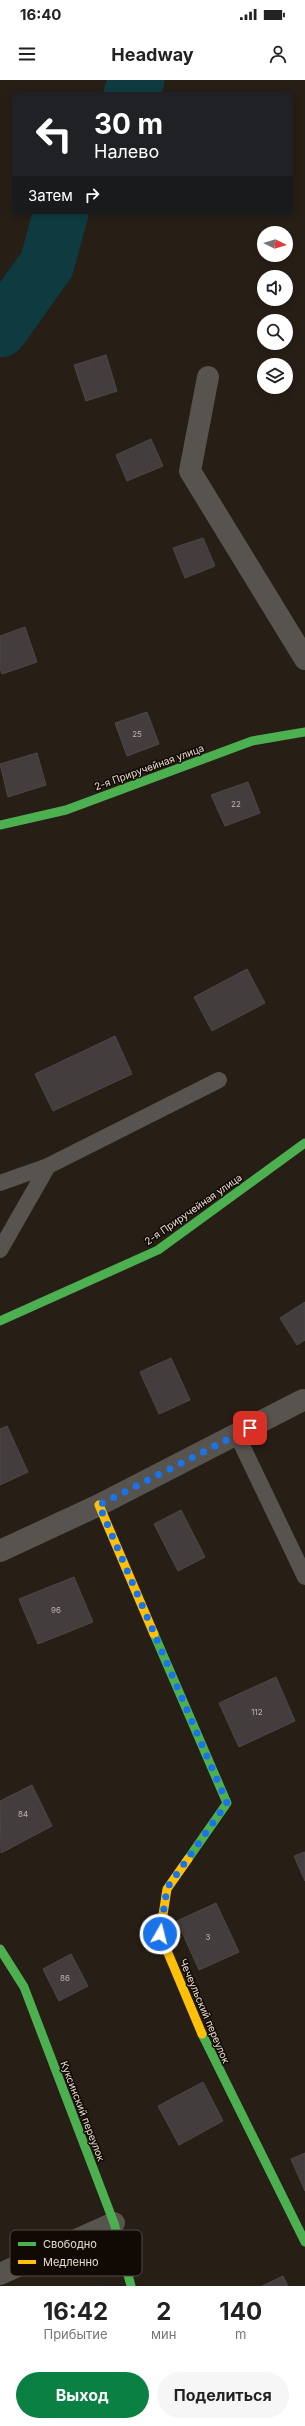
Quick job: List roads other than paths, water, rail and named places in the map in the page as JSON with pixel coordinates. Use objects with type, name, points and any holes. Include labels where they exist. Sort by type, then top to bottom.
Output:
[{"type":"street","points":[[208,377],[190,470],[305,659]]},
{"type":"street","name":"2-я Приручейная улица","points":[[0,824],[66,810],[252,741],[305,732]]},
{"type":"street","name":"2-я Приручейная улица","points":[[0,1321],[158,1250],[305,1143]]},
{"type":"street","points":[[0,1551],[99,1505],[304,1400]]},
{"type":"street","name":"Чечеульский переулок","points":[[99,1505],[227,1803],[167,1888],[160,1934],[209,2051],[305,2242]]},
{"type":"street","name":"Куксинский переулок","points":[[0,1950],[24,1987],[116,2230]]},
{"type":"street","points":[[98,2230],[114,2223]]},
{"type":"street","points":[[0,2274],[10,2270]]},
{"type":"street","name":"Куксинский переулок","points":[[128,2276],[131,2286]]},
{"type":"lane","points":[[0,1183],[48,1166],[219,1080]]},
{"type":"lane","points":[[0,1250],[48,1166]]},
{"type":"lane","points":[[237,1435],[305,1577]]},
{"type":"waterway","points":[[132,92],[137,80]]},
{"type":"waterway","points":[[0,330],[47,264],[60,214]]}]
